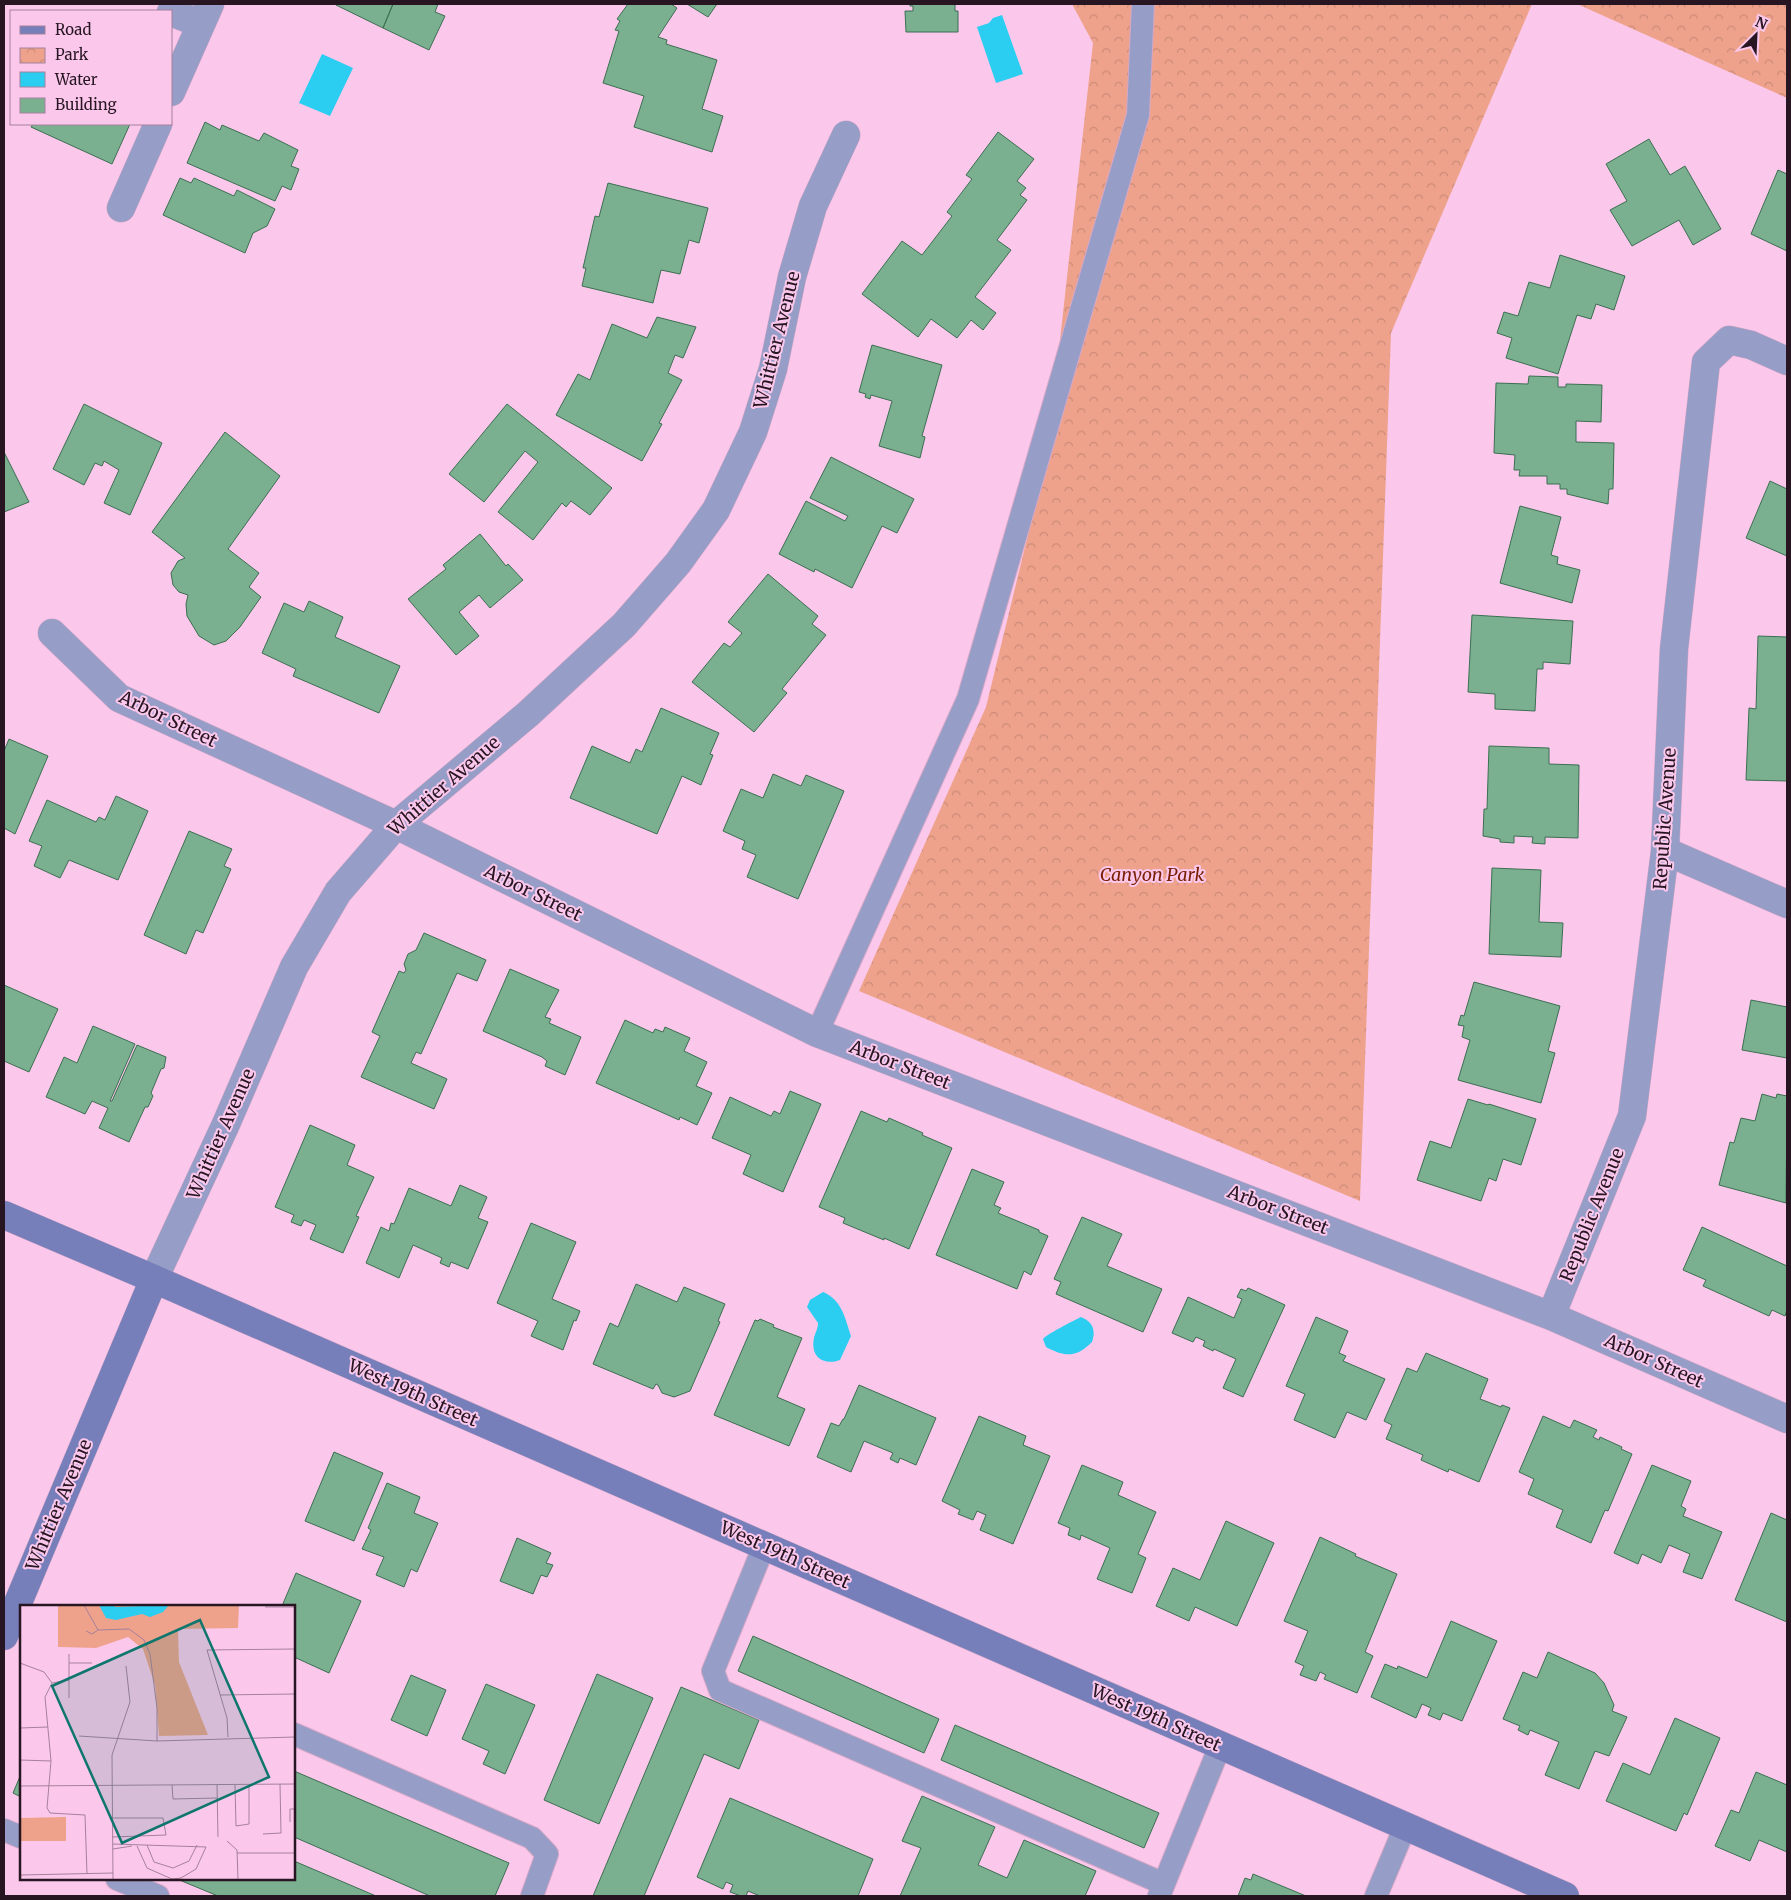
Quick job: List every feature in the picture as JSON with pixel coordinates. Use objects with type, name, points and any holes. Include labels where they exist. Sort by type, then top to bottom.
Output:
[{"type":"street","points":[[151,4],[165,10]]},
{"type":"street","points":[[172,12],[205,14],[172,90]]},
{"type":"street","points":[[121,208],[158,125]]},
{"type":"street","name":"Whittier Avenue","points":[[13,1622],[154,1279],[226,1124],[294,968],[338,892],[396,825],[528,714],[624,625],[678,564],[716,510],[753,432],[773,369],[792,277],[812,206],[846,135]]},
{"type":"street","name":"Republic Avenue","points":[[1552,1316],[1632,1116],[1665,851],[1674,649],[1706,362],[1729,340],[1751,345],[1787,361]]},
{"type":"street","name":"Arbor Street","points":[[52,633],[119,698],[396,825],[817,1033],[1552,1316],[1787,1420]]},
{"type":"street","points":[[1665,851],[1787,904]]},
{"type":"street","name":"West 19th Street","points":[[4,1215],[764,1546],[1551,1893]]},
{"type":"lane","points":[[817,1033],[968,699],[1138,116],[1143,4]]},
{"type":"lane","points":[[764,1546],[713,1671],[720,1690],[1161,1890],[1220,1746]]},
{"type":"lane","points":[[295,1734],[532,1838],[547,1854],[532,1896]]},
{"type":"lane","points":[[1376,1896],[1405,1827]]},
{"type":"lane","points":[[4,1830],[20,1837]]},
{"type":"lane","points":[[119,1880],[158,1896]]},
{"type":"green space","name":"Canyon Park","points":[[1072,4],[1532,4],[1391,333],[1360,1201],[859,991],[986,707],[1047,457],[1093,43]]},
{"type":"green space","points":[[1577,4],[1787,4],[1787,98]]},
{"type":"water","points":[[1002,15],[1023,74],[996,83],[977,27],[989,23],[993,18]]},
{"type":"water","points":[[322,54],[353,68],[330,116],[299,103]]},
{"type":"water","points":[[823,1292],[839,1305],[845,1316],[851,1336],[840,1360],[834,1362],[823,1361],[816,1355],[813,1345],[818,1323],[807,1307],[810,1300]]},
{"type":"water","points":[[1081,1317],[1091,1324],[1094,1334],[1092,1342],[1081,1351],[1070,1354],[1059,1353],[1046,1347],[1043,1339],[1045,1337]]},
{"type":"building","points":[[337,4],[393,4],[383,28]]},
{"type":"building","points":[[393,4],[438,4],[435,12],[445,16],[429,50],[383,28]]},
{"type":"building","points":[[628,4],[671,4],[677,8],[658,37],[667,40],[666,44],[717,60],[702,109],[723,116],[712,152],[634,127],[644,96],[603,83],[619,31],[615,30],[620,21],[617,19]]},
{"type":"building","points":[[687,4],[717,4],[708,17]]},
{"type":"building","points":[[910,4],[955,4],[955,11],[958,11],[958,32],[906,32],[905,11],[913,11],[913,6],[910,6]]},
{"type":"building","points":[[205,122],[220,130],[222,125],[259,141],[264,133],[298,150],[291,166],[299,169],[291,190],[282,186],[275,201],[187,163]]},
{"type":"building","points":[[32,125],[130,125],[112,164],[31,127]]},
{"type":"building","points":[[998,132],[1034,159],[1017,181],[1026,188],[1020,195],[1027,200],[997,240],[1011,250],[975,297],[996,313],[983,330],[971,320],[957,338],[931,319],[918,337],[862,294],[902,241],[922,255],[952,216],[947,212],[972,179],[966,175]]},
{"type":"building","points":[[1649,139],[1670,175],[1685,166],[1721,229],[1693,245],[1679,220],[1632,246],[1610,210],[1627,201],[1606,164]]},
{"type":"building","points":[[1778,170],[1787,174],[1787,251],[1751,234]]},
{"type":"building","points":[[180,178],[191,183],[194,178],[234,196],[237,190],[275,209],[267,226],[253,233],[245,253],[163,215]]},
{"type":"building","points":[[608,183],[708,208],[699,243],[689,240],[680,274],[661,270],[653,303],[582,286],[586,268],[583,268],[595,216],[599,217]]},
{"type":"building","points":[[1560,255],[1625,276],[1614,310],[1596,304],[1591,319],[1577,315],[1558,374],[1506,358],[1512,338],[1497,333],[1504,312],[1518,316],[1529,282],[1550,288]]},
{"type":"building","points":[[657,317],[696,327],[683,358],[675,355],[668,373],[682,380],[659,423],[662,424],[642,461],[556,415],[578,374],[590,380],[612,324],[647,338]]},
{"type":"building","points":[[872,345],[942,365],[922,436],[925,437],[920,458],[879,446],[892,401],[871,395],[870,399],[865,397],[866,394],[859,392]]},
{"type":"building","points":[[1529,376],[1558,377],[1558,387],[1566,387],[1566,384],[1602,385],[1601,422],[1576,421],[1576,442],[1614,443],[1613,489],[1609,489],[1608,504],[1567,494],[1567,489],[1560,489],[1560,484],[1547,484],[1547,476],[1519,476],[1520,470],[1514,470],[1515,455],[1494,453],[1496,383],[1528,384]]},
{"type":"building","points":[[84,404],[162,443],[130,515],[104,503],[119,470],[104,461],[102,466],[95,463],[84,485],[53,469]]},
{"type":"building","points":[[507,404],[612,488],[590,515],[571,501],[566,507],[562,503],[533,540],[498,512],[538,462],[525,451],[484,502],[449,474]]},
{"type":"building","points":[[225,432],[280,476],[228,549],[259,573],[249,587],[261,597],[240,627],[226,641],[214,645],[199,636],[187,616],[186,604],[188,595],[179,592],[173,585],[171,573],[178,561],[185,558],[152,532]]},
{"type":"building","points":[[4,452],[29,502],[4,512]]},
{"type":"building","points":[[831,457],[914,499],[897,533],[882,526],[852,588],[815,569],[814,572],[779,554],[806,501],[845,521],[848,516],[810,498]]},
{"type":"building","points":[[1770,481],[1787,489],[1787,556],[1746,538]]},
{"type":"building","points":[[1520,506],[1561,517],[1551,555],[1558,557],[1557,564],[1580,570],[1572,603],[1500,583]]},
{"type":"building","points":[[480,534],[506,566],[508,564],[523,580],[490,608],[479,595],[459,612],[479,636],[456,655],[408,599],[446,569],[443,565]]},
{"type":"building","points":[[768,574],[818,616],[812,624],[826,635],[782,689],[787,693],[754,732],[692,682],[724,643],[730,647],[742,633],[728,622]]},
{"type":"building","points":[[309,601],[343,617],[335,637],[400,666],[379,713],[293,676],[296,669],[262,653],[284,603],[304,612]]},
{"type":"building","points":[[1472,615],[1573,621],[1570,664],[1543,662],[1543,669],[1537,669],[1535,711],[1495,709],[1495,694],[1468,692]]},
{"type":"building","points":[[1758,636],[1787,637],[1787,781],[1746,780],[1749,708],[1756,709]]},
{"type":"building","points":[[661,708],[719,733],[710,754],[713,755],[701,785],[682,776],[657,834],[570,798],[592,746],[630,763],[636,749],[642,752]]},
{"type":"building","points":[[9,739],[48,756],[15,834],[4,828],[4,751]]},
{"type":"building","points":[[1489,746],[1549,748],[1549,764],[1579,765],[1578,838],[1545,837],[1545,844],[1532,843],[1533,837],[1514,836],[1514,843],[1500,842],[1500,839],[1483,836],[1484,809],[1487,809]]},
{"type":"building","points":[[773,774],[801,786],[806,775],[844,791],[798,899],[747,877],[756,855],[742,849],[745,841],[723,831],[741,789],[763,798]]},
{"type":"building","points":[[116,796],[148,811],[118,880],[69,860],[60,878],[34,866],[42,846],[29,841],[47,800],[96,822],[99,817],[105,820]]},
{"type":"building","points":[[189,831],[232,849],[224,866],[231,869],[203,933],[196,930],[186,954],[144,935]]},
{"type":"building","points":[[1492,868],[1541,870],[1539,922],[1563,923],[1561,957],[1489,954]]},
{"type":"building","points":[[424,933],[486,960],[477,981],[457,973],[421,1054],[416,1052],[411,1063],[447,1079],[434,1109],[361,1077],[380,1036],[372,1032],[399,971],[404,973],[406,970],[404,964],[408,954],[416,950]]},
{"type":"building","points":[[510,969],[559,990],[545,1017],[551,1019],[549,1023],[581,1037],[565,1075],[545,1066],[547,1061],[542,1057],[483,1031]]},
{"type":"building","points":[[1474,982],[1560,1006],[1548,1051],[1555,1053],[1541,1103],[1458,1080],[1470,1040],[1462,1037],[1464,1026],[1458,1025],[1461,1015],[1464,1016]]},
{"type":"building","points":[[4,985],[58,1009],[29,1072],[4,1061]]},
{"type":"building","points":[[1751,1000],[1787,1007],[1787,1058],[1742,1050]]},
{"type":"building","points":[[625,1020],[653,1033],[655,1029],[663,1032],[665,1027],[690,1038],[684,1051],[707,1062],[696,1086],[712,1093],[697,1125],[680,1117],[679,1120],[596,1083]]},
{"type":"building","points":[[93,1026],[135,1044],[110,1101],[112,1101],[137,1045],[166,1057],[164,1068],[161,1069],[151,1093],[153,1096],[148,1107],[145,1107],[129,1142],[99,1128],[108,1108],[92,1101],[85,1114],[46,1097],[64,1057],[77,1063]]},
{"type":"building","points":[[790,1091],[821,1104],[783,1192],[743,1174],[751,1155],[712,1138],[730,1097],[771,1116],[774,1111],[780,1114]]},
{"type":"building","points":[[1762,1094],[1776,1098],[1777,1094],[1787,1096],[1786,1203],[1719,1185],[1730,1142],[1734,1143],[1741,1118],[1755,1121]]},
{"type":"building","points":[[1468,1099],[1536,1119],[1521,1165],[1503,1159],[1496,1181],[1489,1178],[1481,1201],[1417,1180],[1430,1141],[1451,1148]]},
{"type":"building","points":[[861,1111],[887,1122],[889,1118],[952,1148],[909,1249],[843,1223],[845,1218],[819,1207]]},
{"type":"building","points":[[310,1125],[355,1145],[347,1165],[374,1177],[356,1216],[359,1217],[343,1253],[310,1239],[316,1225],[304,1220],[301,1226],[291,1222],[294,1215],[275,1207]]},
{"type":"building","points":[[972,1169],[1004,1182],[994,1205],[1001,1208],[998,1213],[1039,1230],[1039,1232],[1048,1236],[1031,1275],[1024,1271],[1017,1289],[936,1255]]},
{"type":"building","points":[[460,1185],[487,1197],[478,1218],[488,1222],[468,1269],[451,1262],[449,1267],[440,1263],[442,1258],[413,1245],[399,1278],[366,1263],[381,1227],[389,1231],[391,1223],[394,1224],[409,1188],[451,1206]]},
{"type":"building","points":[[1082,1217],[1122,1234],[1107,1266],[1162,1289],[1143,1332],[1056,1294],[1061,1282],[1054,1279]]},
{"type":"building","points":[[531,1223],[576,1242],[552,1299],[580,1311],[576,1321],[574,1320],[563,1350],[531,1336],[538,1321],[497,1303]]},
{"type":"building","points":[[1702,1227],[1787,1266],[1787,1310],[1785,1316],[1772,1310],[1769,1316],[1703,1286],[1706,1280],[1683,1270]]},
{"type":"building","points":[[636,1284],[677,1302],[684,1287],[725,1304],[718,1321],[720,1322],[690,1391],[674,1397],[662,1393],[656,1384],[653,1389],[593,1364],[610,1323],[618,1327]]},
{"type":"building","points":[[1248,1288],[1285,1305],[1243,1397],[1223,1388],[1236,1359],[1203,1346],[1205,1341],[1196,1337],[1193,1342],[1172,1333],[1188,1297],[1234,1318],[1242,1299],[1237,1297],[1241,1289],[1246,1291]]},
{"type":"building","points":[[1316,1317],[1348,1331],[1339,1353],[1346,1356],[1343,1361],[1385,1379],[1366,1420],[1347,1412],[1335,1438],[1294,1420],[1305,1394],[1286,1386]]},
{"type":"building","points":[[760,1319],[774,1325],[773,1327],[802,1338],[777,1397],[805,1409],[789,1446],[714,1415],[755,1320],[758,1321]]},
{"type":"building","points":[[1426,1353],[1488,1379],[1480,1399],[1501,1407],[1502,1405],[1510,1408],[1479,1482],[1449,1469],[1448,1472],[1421,1460],[1423,1455],[1386,1439],[1392,1425],[1384,1421],[1407,1368],[1417,1372]]},
{"type":"building","points":[[859,1385],[936,1418],[916,1465],[900,1458],[898,1463],[890,1459],[893,1453],[864,1441],[851,1472],[817,1457],[831,1423],[839,1426]]},
{"type":"building","points":[[979,1416],[1026,1436],[1023,1445],[1050,1456],[1013,1544],[980,1530],[986,1515],[977,1511],[973,1520],[958,1514],[960,1510],[942,1501]]},
{"type":"building","points":[[1543,1416],[1570,1428],[1574,1420],[1597,1430],[1593,1437],[1599,1440],[1600,1437],[1632,1454],[1608,1511],[1605,1510],[1591,1543],[1556,1527],[1563,1510],[1528,1494],[1534,1479],[1519,1472]]},
{"type":"building","points":[[334,1452],[383,1473],[354,1541],[305,1521]]},
{"type":"building","points":[[1082,1465],[1123,1482],[1118,1495],[1156,1512],[1138,1554],[1146,1558],[1132,1593],[1097,1579],[1110,1548],[1081,1535],[1080,1540],[1068,1535],[1070,1528],[1058,1523]]},
{"type":"building","points":[[1652,1465],[1691,1481],[1681,1506],[1686,1509],[1683,1516],[1722,1532],[1702,1579],[1683,1572],[1690,1554],[1669,1545],[1661,1563],[1642,1554],[1638,1564],[1614,1553]]},
{"type":"building","points":[[387,1483],[420,1497],[414,1513],[438,1523],[417,1572],[411,1569],[404,1587],[376,1575],[384,1557],[362,1549],[371,1530],[368,1528]]},
{"type":"building","points":[[1771,1513],[1787,1520],[1787,1622],[1735,1600]]},
{"type":"building","points":[[1226,1521],[1274,1543],[1237,1626],[1195,1607],[1189,1621],[1156,1606],[1173,1568],[1200,1580]]},
{"type":"building","points":[[1320,1537],[1356,1554],[1355,1556],[1397,1574],[1365,1652],[1373,1656],[1357,1693],[1324,1679],[1326,1675],[1320,1672],[1316,1681],[1300,1675],[1304,1666],[1295,1662],[1308,1631],[1284,1621]]},
{"type":"building","points":[[517,1538],[551,1553],[546,1563],[553,1565],[547,1577],[541,1575],[533,1594],[500,1581]]},
{"type":"building","points":[[296,1573],[361,1601],[329,1673],[295,1657],[295,1605],[282,1605]]},
{"type":"building","points":[[1451,1621],[1497,1641],[1462,1721],[1443,1713],[1440,1720],[1428,1715],[1431,1708],[1422,1704],[1416,1718],[1371,1697],[1385,1664],[1397,1669],[1398,1666],[1427,1678]]},
{"type":"building","points":[[753,1636],[939,1719],[924,1753],[738,1671]]},
{"type":"building","points":[[1548,1652],[1595,1673],[1604,1683],[1614,1705],[1612,1711],[1627,1717],[1609,1756],[1595,1751],[1579,1789],[1545,1775],[1559,1742],[1530,1730],[1528,1735],[1518,1730],[1520,1726],[1503,1719],[1523,1672],[1537,1678]]},
{"type":"building","points":[[597,1674],[653,1698],[599,1824],[544,1800]]},
{"type":"building","points":[[411,1675],[446,1690],[427,1736],[391,1720]]},
{"type":"building","points":[[486,1684],[535,1705],[505,1774],[483,1764],[489,1751],[462,1739]]},
{"type":"building","points":[[681,1687],[759,1720],[739,1769],[704,1754],[644,1896],[593,1896]]},
{"type":"building","points":[[1675,1718],[1720,1738],[1687,1815],[1684,1813],[1676,1831],[1606,1801],[1623,1763],[1650,1775]]},
{"type":"building","points":[[955,1725],[1159,1813],[1144,1848],[941,1760]]},
{"type":"building","points":[[295,1771],[509,1863],[495,1896],[430,1896],[295,1837]]},
{"type":"building","points":[[1756,1772],[1787,1785],[1787,1852],[1759,1840],[1750,1861],[1715,1846],[1731,1810],[1739,1813]]},
{"type":"building","points":[[20,1776],[20,1796],[13,1793]]},
{"type":"building","points":[[922,1796],[995,1827],[978,1865],[1007,1878],[1024,1840],[1096,1871],[1085,1896],[900,1896],[921,1848],[902,1841]]},
{"type":"building","points":[[730,1798],[873,1859],[858,1896],[760,1896],[748,1891],[746,1896],[741,1896],[730,1892],[733,1885],[726,1882],[723,1889],[697,1877]]},
{"type":"building","points":[[295,1861],[376,1896],[218,1896],[179,1880],[295,1880]]},
{"type":"building","points":[[1253,1874],[1306,1896],[1238,1896],[1245,1878],[1251,1880]]}]
